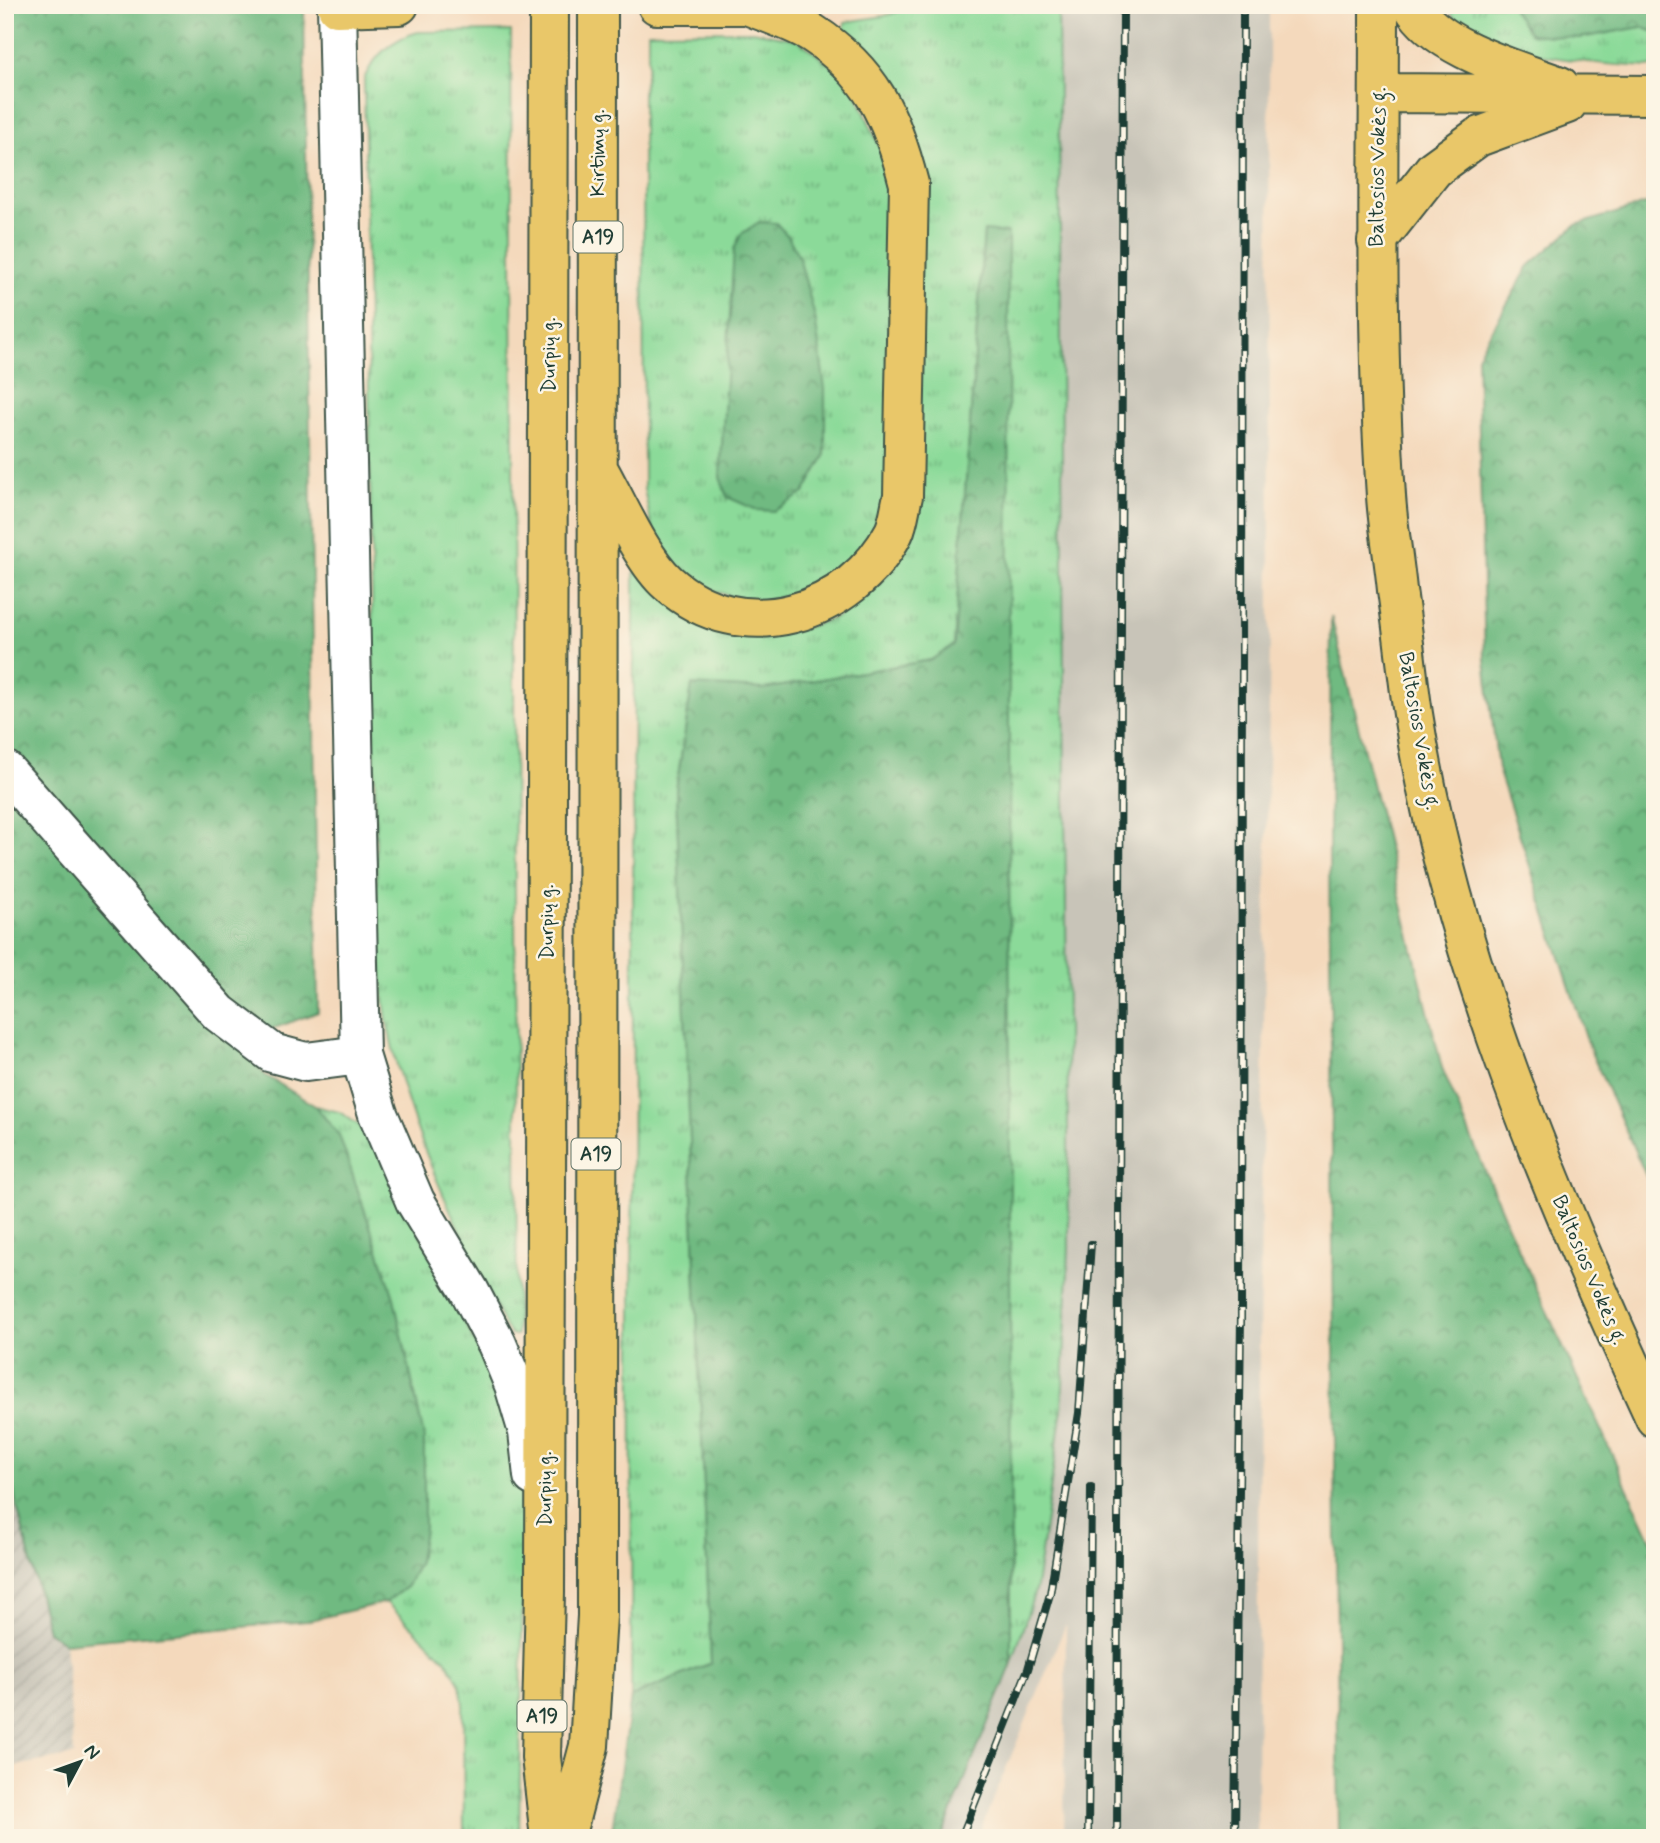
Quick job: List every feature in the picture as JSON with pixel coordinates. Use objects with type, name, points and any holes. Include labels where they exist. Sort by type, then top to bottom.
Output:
[{"type":"main road","points":[[337,6],[399,5]]},
{"type":"main road","name":"Durpių g.","points":[[549,5],[545,1593],[541,1757],[550,1838]]},
{"type":"main road","name":"Kirtimų g.","points":[[598,5],[598,468]]},
{"type":"main road","points":[[598,468],[653,566],[667,582],[698,604],[747,618],[795,613],[817,605],[852,586],[874,563],[895,530],[903,496],[909,184],[899,143],[878,98],[867,80],[845,57],[810,32],[760,6],[657,5]]},
{"type":"main road","name":"Baltosios Vokės g.","points":[[1379,5],[1377,241],[1386,498],[1413,715],[1437,833],[1480,993],[1536,1144],[1601,1301],[1655,1418]]},
{"type":"main road","points":[[1412,5],[1418,16],[1464,51],[1589,96]]},
{"type":"main road","points":[[1379,93],[1655,95]]},
{"type":"main road","points":[[1377,241],[1434,169],[1478,137],[1589,96]]},
{"type":"main road","name":"A19","points":[[565,1838],[589,1746],[597,1616],[598,468]]},
{"type":"street","points":[[337,6],[360,1055],[395,1158],[415,1200],[498,1344],[514,1385],[528,1432],[545,1593]]},
{"type":"street","points":[[5,770],[219,1013],[272,1054],[306,1062],[360,1055]]},
{"type":"shaded area","points":[[1058,5],[1269,5],[1270,640],[1259,1343],[1257,1838],[1064,1838],[1066,1624],[977,1838],[941,1838],[1011,1666],[1036,1587],[1062,1409],[1069,1247]]},
{"type":"shaded area","points":[[5,1458],[48,1631],[65,1643],[74,1755],[5,1768]]},
{"type":"green space","points":[[5,5],[304,5],[318,1012],[269,1030],[247,1055],[265,1075],[315,1106],[339,1135],[393,1294],[424,1437],[424,1529],[419,1562],[407,1586],[386,1602],[307,1621],[65,1643],[48,1631],[5,1458]]},
{"type":"green space","points":[[919,5],[1058,5],[1069,1247],[1062,1409],[1036,1587],[1011,1666],[1008,919],[984,231],[954,645],[931,660],[764,689],[692,686],[676,790],[711,1663],[631,1697],[634,573],[638,571],[804,628],[835,618],[869,595],[895,566],[913,534],[922,166],[912,117],[901,92],[874,60],[844,33],[845,22],[884,16]]},
{"type":"green space","points":[[1448,5],[1510,5],[1531,34],[1580,38],[1641,27],[1655,32],[1655,67],[1587,62],[1535,54],[1489,42],[1468,32],[1457,22]]},
{"type":"green space","points":[[1510,5],[1655,5],[1655,32],[1641,27],[1580,38],[1530,34]]},
{"type":"green space","points":[[511,31],[517,1335],[511,1335],[505,1327],[424,1148],[399,1074],[385,1006],[377,908],[364,79],[373,62],[385,49],[392,43],[418,32]]},
{"type":"green space","points":[[753,31],[798,40],[851,81],[889,169],[890,476],[874,539],[825,586],[753,604],[692,583],[667,554],[652,528],[644,489],[643,91],[648,65],[648,32]]},
{"type":"green space","points":[[1655,201],[1655,1196],[1591,1052],[1498,769],[1485,660],[1477,356],[1529,266],[1576,225]]},
{"type":"green space","points":[[759,222],[776,223],[788,236],[799,257],[815,317],[825,389],[825,456],[804,493],[774,511],[757,510],[727,497],[720,477],[734,249],[741,234]]},
{"type":"green space","points":[[984,231],[1008,233],[1011,1666],[941,1838],[611,1838],[631,1697],[711,1663],[676,790],[692,685],[764,689],[931,660],[954,645]]},
{"type":"green space","points":[[1331,616],[1442,1068],[1508,1226],[1655,1549],[1655,1838],[1339,1838],[1329,852]]},
{"type":"green space","points":[[315,1106],[339,1112],[368,1131],[489,1370],[517,1454],[522,1504],[523,1569],[519,1838],[464,1838],[463,1704],[460,1684],[446,1660],[386,1602],[407,1586],[424,1437],[393,1294],[339,1135]]},
{"type":"railway","points":[[1117,1838],[1123,5]]},
{"type":"railway","points":[[1235,1838],[1241,1316],[1243,5]]},
{"type":"railway","points":[[961,1838],[1028,1669],[1050,1594],[1079,1413],[1091,1244]]},
{"type":"railway","points":[[1088,1838],[1091,1487]]}]
